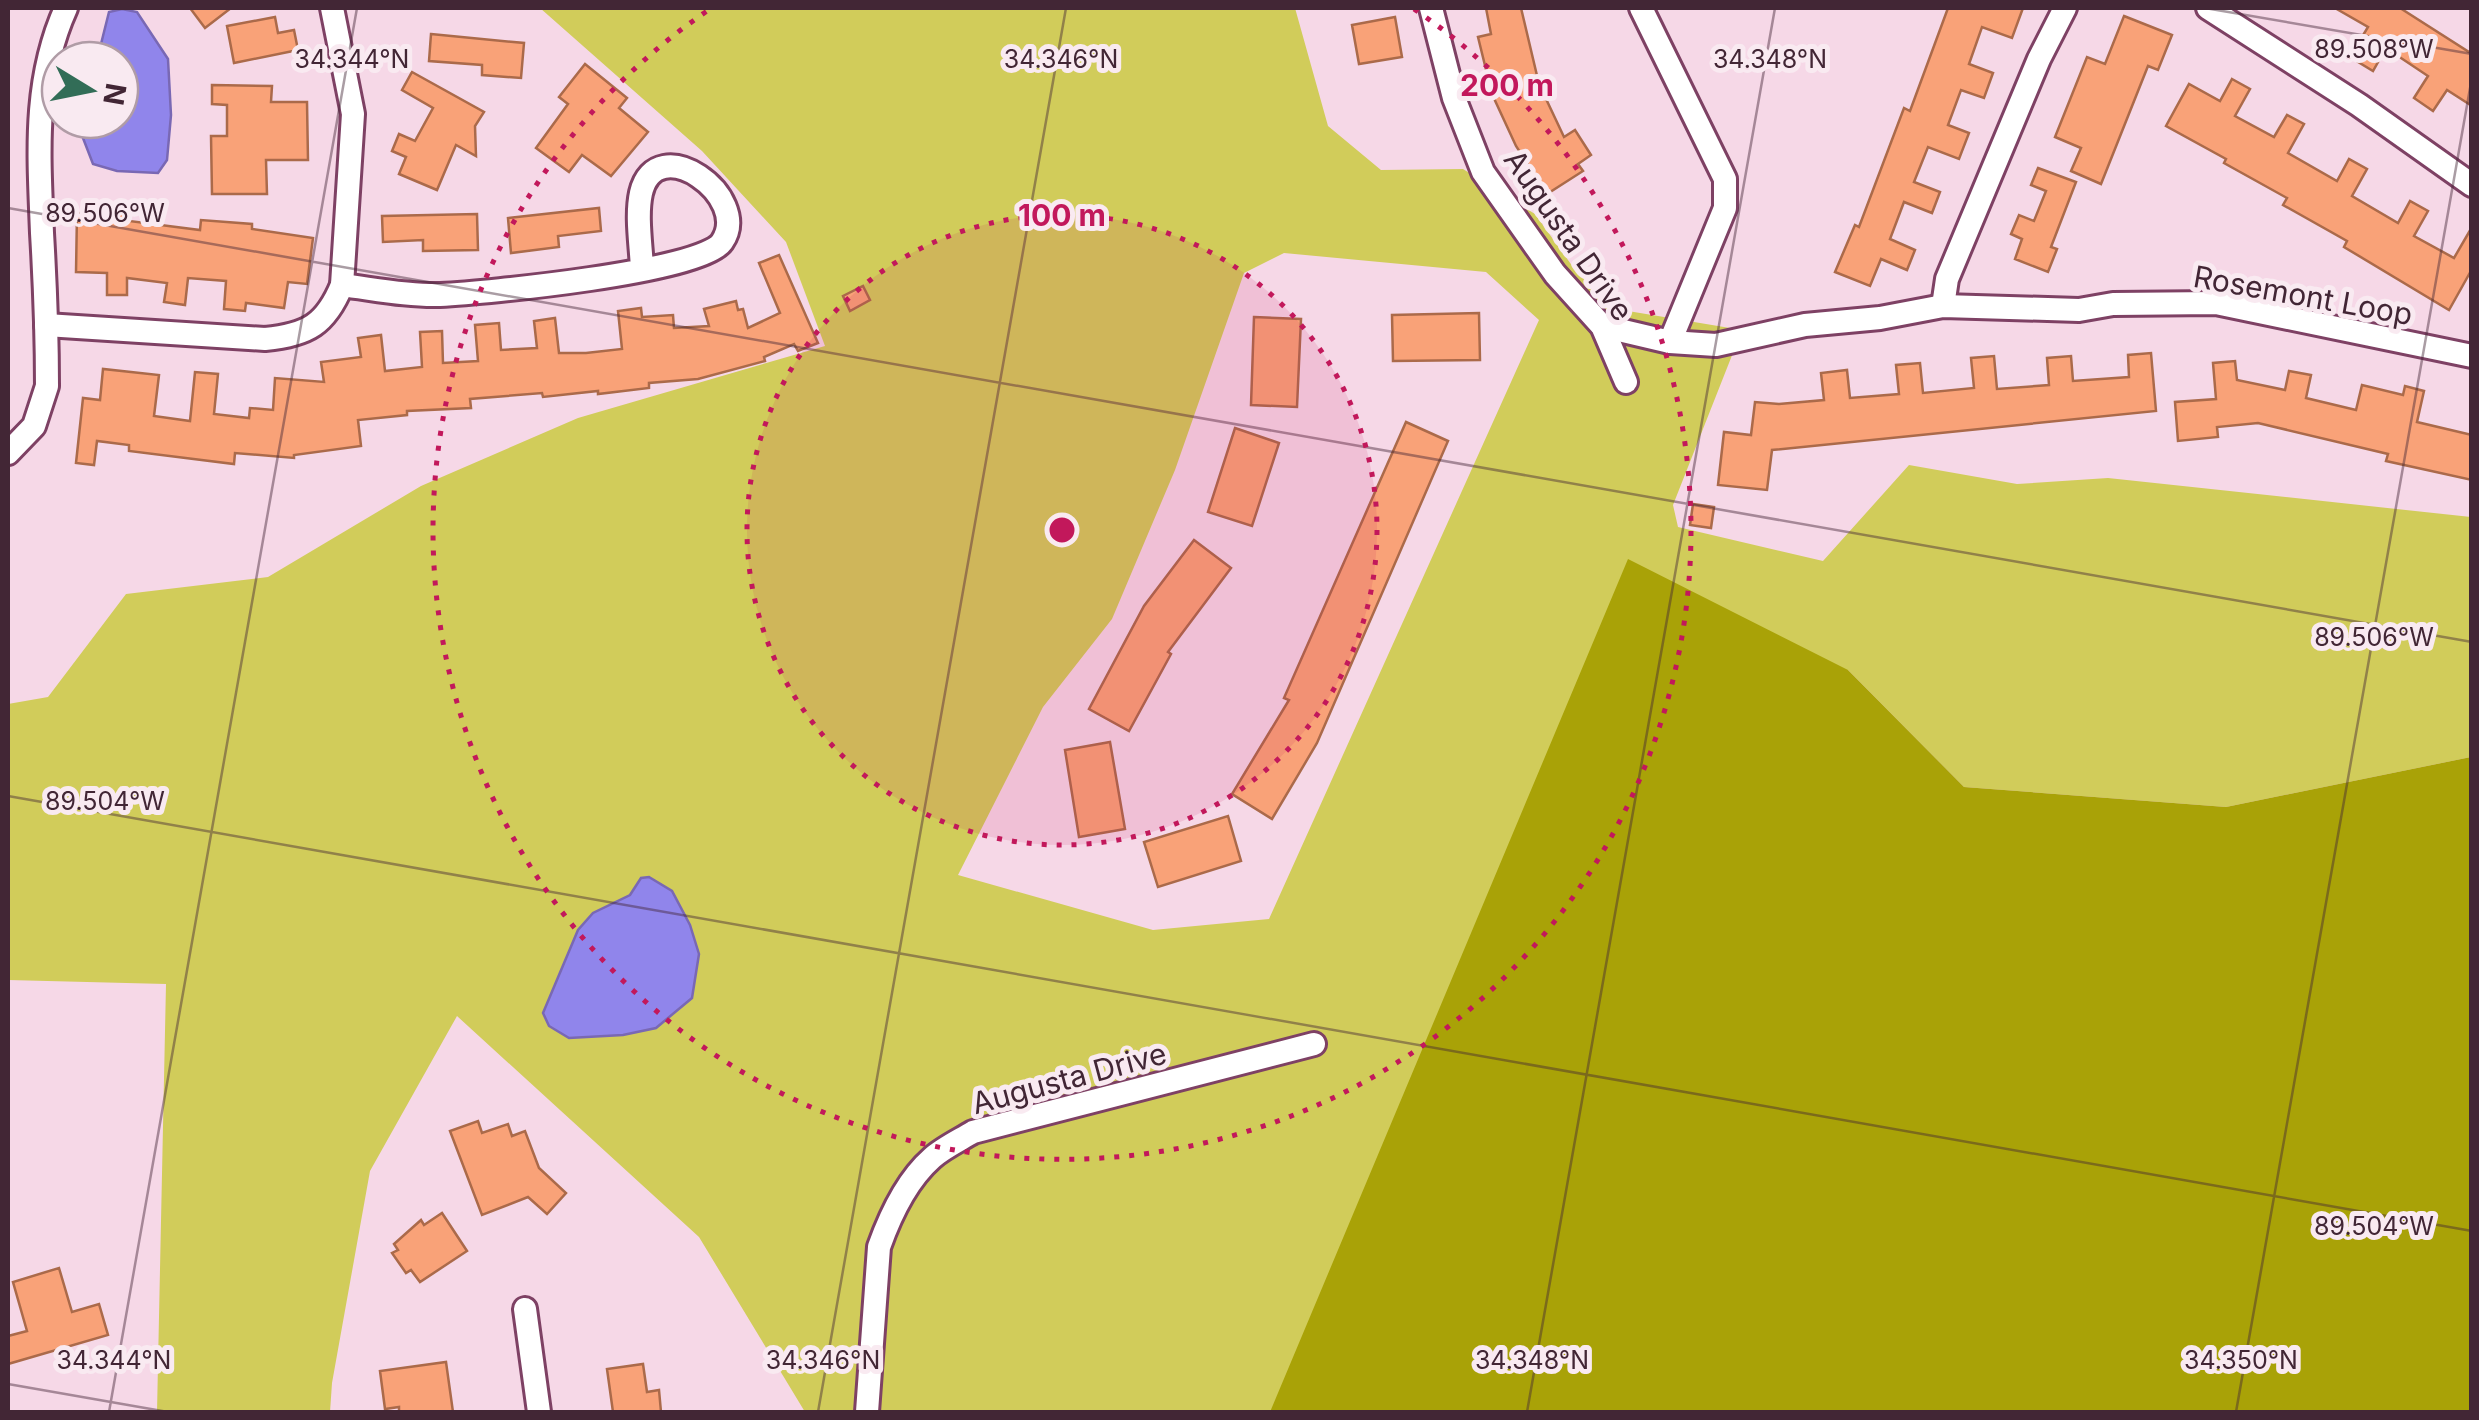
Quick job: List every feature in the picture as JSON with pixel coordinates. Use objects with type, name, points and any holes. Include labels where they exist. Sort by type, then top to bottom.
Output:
[{"type":"street","points":[[8,453],[34,426],[47,386],[38,130],[42,78],[54,33],[66,8]]},
{"type":"street","points":[[46,324],[234,338],[286,337],[321,321],[332,309],[342,284],[352,114],[332,8]]},
{"type":"street","name":"Augusta Drive","points":[[1430,8],[1454,98],[1484,172],[1555,274],[1602,326],[1626,382]]},
{"type":"street","points":[[1641,8],[1725,179],[1724,208],[1670,342]]},
{"type":"street","points":[[1943,306],[1948,279],[2039,59],[2065,8]]},
{"type":"street","points":[[2208,8],[2472,185]]},
{"type":"street","points":[[342,284],[438,295],[588,279],[642,269],[713,252],[730,226],[722,201],[692,172],[673,164],[652,170],[640,196],[642,269]]},
{"type":"street","name":"Rosemont Loop","points":[[1602,326],[1670,342],[1716,345],[1805,325],[1880,318],[1943,306],[2063,310],[2113,304],[2216,303],[2472,356]]},
{"type":"street","name":"Augusta Drive","points":[[867,1412],[880,1247],[888,1223],[908,1188],[932,1158],[973,1132],[1314,1044]]},
{"type":"street","points":[[524,1310],[539,1412]]},
{"type":"shaded area","points":[[540,8],[1295,8],[1328,126],[1381,170],[1463,169],[1535,214],[1573,267],[1622,310],[1742,330],[1673,505],[1678,527],[1823,561],[1909,465],[2017,484],[2108,478],[2471,517],[2471,757],[2226,807],[1964,787],[1848,670],[1270,1412],[805,1412],[699,1237],[457,1016],[370,1171],[330,1412],[157,1412],[166,984],[8,980],[8,704],[48,697],[126,594],[268,577],[421,486],[578,418],[825,346],[786,242],[702,151]],"holes":[[[1284,253],[1486,272],[1539,320],[1269,919],[1153,930],[958,875],[1043,707],[1112,619],[1175,470],[1244,273]]]},
{"type":"shaded area","points":[[109,12],[137,12],[168,59],[171,115],[167,160],[158,173],[117,171],[93,164],[84,140],[140,140],[140,40],[102,40]]},
{"type":"shaded area","points":[[1628,559],[1848,670],[1964,787],[2226,807],[2471,757],[2471,1412],[1270,1412]]},
{"type":"shaded area","points":[[649,877],[672,891],[690,925],[699,954],[692,998],[656,1028],[623,1035],[569,1038],[549,1026],[543,1013],[578,930],[593,913],[630,895],[641,878]]},
{"type":"building","points":[[190,8],[231,8],[205,28]]},
{"type":"building","points":[[1486,8],[1521,8],[1539,84],[1564,137],[1575,130],[1591,155],[1578,164],[1583,171],[1547,194],[1516,146],[1492,94],[1478,37],[1491,34]]},
{"type":"building","points":[[1948,8],[2023,8],[2012,38],[1982,27],[1969,64],[1993,73],[1984,98],[1961,90],[1948,125],[1969,133],[1959,159],[1928,147],[1914,182],[1940,192],[1932,213],[1904,202],[1890,239],[1915,250],[1907,270],[1881,259],[1870,286],[1835,272],[1855,225],[1859,227],[1904,108],[1910,111]]},
{"type":"building","points":[[2335,8],[2400,8],[2472,54],[2472,106],[2447,90],[2433,111],[2414,98],[2428,76],[2386,48],[2373,71],[2350,57],[2368,27]]},
{"type":"building","points":[[2124,16],[2172,35],[2158,70],[2148,66],[2101,184],[2071,171],[2081,148],[2055,137],[2087,57],[2105,64]]},
{"type":"building","points":[[275,17],[278,33],[294,30],[298,50],[234,63],[227,26]]},
{"type":"building","points":[[1395,17],[1402,57],[1359,64],[1352,25]]},
{"type":"building","points":[[431,34],[524,43],[521,78],[482,75],[482,65],[429,61]]},
{"type":"building","points":[[585,64],[627,98],[619,108],[648,132],[611,176],[582,155],[569,172],[536,148],[568,104],[559,97]]},
{"type":"building","points":[[412,72],[484,112],[475,126],[476,156],[456,145],[437,190],[399,174],[406,157],[392,151],[399,134],[415,141],[433,108],[402,90]]},
{"type":"building","points":[[2232,79],[2250,89],[2235,116],[2274,137],[2287,115],[2304,124],[2288,153],[2337,181],[2349,159],[2367,169],[2352,196],[2398,223],[2410,201],[2428,211],[2414,236],[2454,258],[2472,227],[2472,269],[2449,310],[2344,247],[2347,241],[2283,205],[2287,198],[2166,126],[2189,84],[2220,101]]},
{"type":"building","points":[[212,85],[272,86],[271,102],[307,102],[308,160],[266,160],[267,194],[212,194],[211,136],[227,136],[227,105],[212,104]]},
{"type":"building","points":[[2038,168],[2076,182],[2051,247],[2057,249],[2048,272],[2015,259],[2022,239],[2011,234],[2019,215],[2034,221],[2046,191],[2031,185]]},
{"type":"building","points":[[599,208],[601,231],[558,236],[559,247],[511,253],[508,218]]},
{"type":"building","points":[[77,213],[129,214],[129,221],[200,230],[201,220],[252,224],[252,229],[313,238],[307,284],[288,282],[284,308],[246,303],[245,311],[224,309],[226,281],[188,278],[185,305],[164,302],[167,283],[127,278],[127,295],[107,295],[107,273],[76,272]]},
{"type":"building","points":[[477,214],[478,250],[423,251],[423,240],[383,242],[382,216]]},
{"type":"building","points":[[779,255],[818,343],[798,351],[794,344],[764,357],[765,361],[698,379],[649,383],[649,388],[470,399],[471,408],[407,411],[407,415],[358,420],[361,446],[294,458],[235,453],[234,464],[129,451],[129,445],[97,441],[94,465],[76,463],[83,398],[100,400],[103,369],[159,375],[154,416],[190,421],[195,372],[218,374],[214,414],[249,418],[250,408],[273,410],[275,378],[324,382],[321,362],[361,357],[358,338],[381,335],[385,371],[422,367],[420,332],[442,331],[443,363],[478,361],[475,325],[499,323],[501,350],[537,348],[534,321],[555,318],[559,353],[622,349],[618,311],[641,308],[642,317],[673,315],[674,328],[709,326],[704,309],[736,301],[738,310],[743,309],[748,328],[780,313],[759,263]]},
{"type":"building","points":[[863,286],[870,300],[850,311],[843,296]]},
{"type":"building","points":[[1479,313],[1480,360],[1393,361],[1392,315]]},
{"type":"building","points":[[1254,317],[1301,319],[1297,407],[1251,405]]},
{"type":"building","points":[[2151,353],[2156,411],[1772,450],[1767,490],[1718,485],[1724,432],[1751,435],[1755,402],[1824,400],[1821,373],[1847,370],[1850,398],[1899,394],[1896,365],[1920,363],[1923,393],[1974,388],[1971,358],[1994,356],[1997,389],[2049,385],[2047,358],[2071,356],[2073,381],[2129,377],[2128,355]]},
{"type":"building","points":[[2235,361],[2237,380],[2285,390],[2289,371],[2311,375],[2306,398],[2356,410],[2362,385],[2403,395],[2405,386],[2424,391],[2417,422],[2472,435],[2472,480],[2386,461],[2388,454],[2258,423],[2217,427],[2218,437],[2178,441],[2175,402],[2216,399],[2213,363]]},
{"type":"building","points":[[1406,422],[1448,441],[1317,743],[1272,819],[1232,794],[1289,700],[1284,698]]},
{"type":"building","points":[[1235,428],[1279,443],[1252,526],[1208,512]]},
{"type":"building","points":[[1693,504],[1714,507],[1711,528],[1690,525]]},
{"type":"building","points":[[1194,540],[1231,568],[1168,652],[1171,654],[1129,731],[1089,709],[1144,606]]},
{"type":"building","points":[[1110,742],[1125,829],[1079,837],[1065,750]]},
{"type":"building","points":[[1228,816],[1241,861],[1158,887],[1144,842]]},
{"type":"building","points":[[478,1121],[482,1133],[508,1124],[512,1136],[525,1131],[539,1168],[566,1193],[547,1214],[528,1197],[482,1215],[450,1131]]},
{"type":"building","points":[[442,1213],[467,1251],[420,1282],[411,1270],[406,1273],[392,1253],[398,1250],[394,1244],[421,1220],[424,1225]]},
{"type":"building","points":[[59,1268],[72,1312],[99,1304],[108,1335],[8,1364],[8,1336],[27,1331],[13,1282]]},
{"type":"building","points":[[446,1362],[453,1412],[385,1409],[380,1371]]},
{"type":"building","points":[[643,1364],[647,1392],[659,1390],[661,1412],[613,1412],[607,1369]]}]
